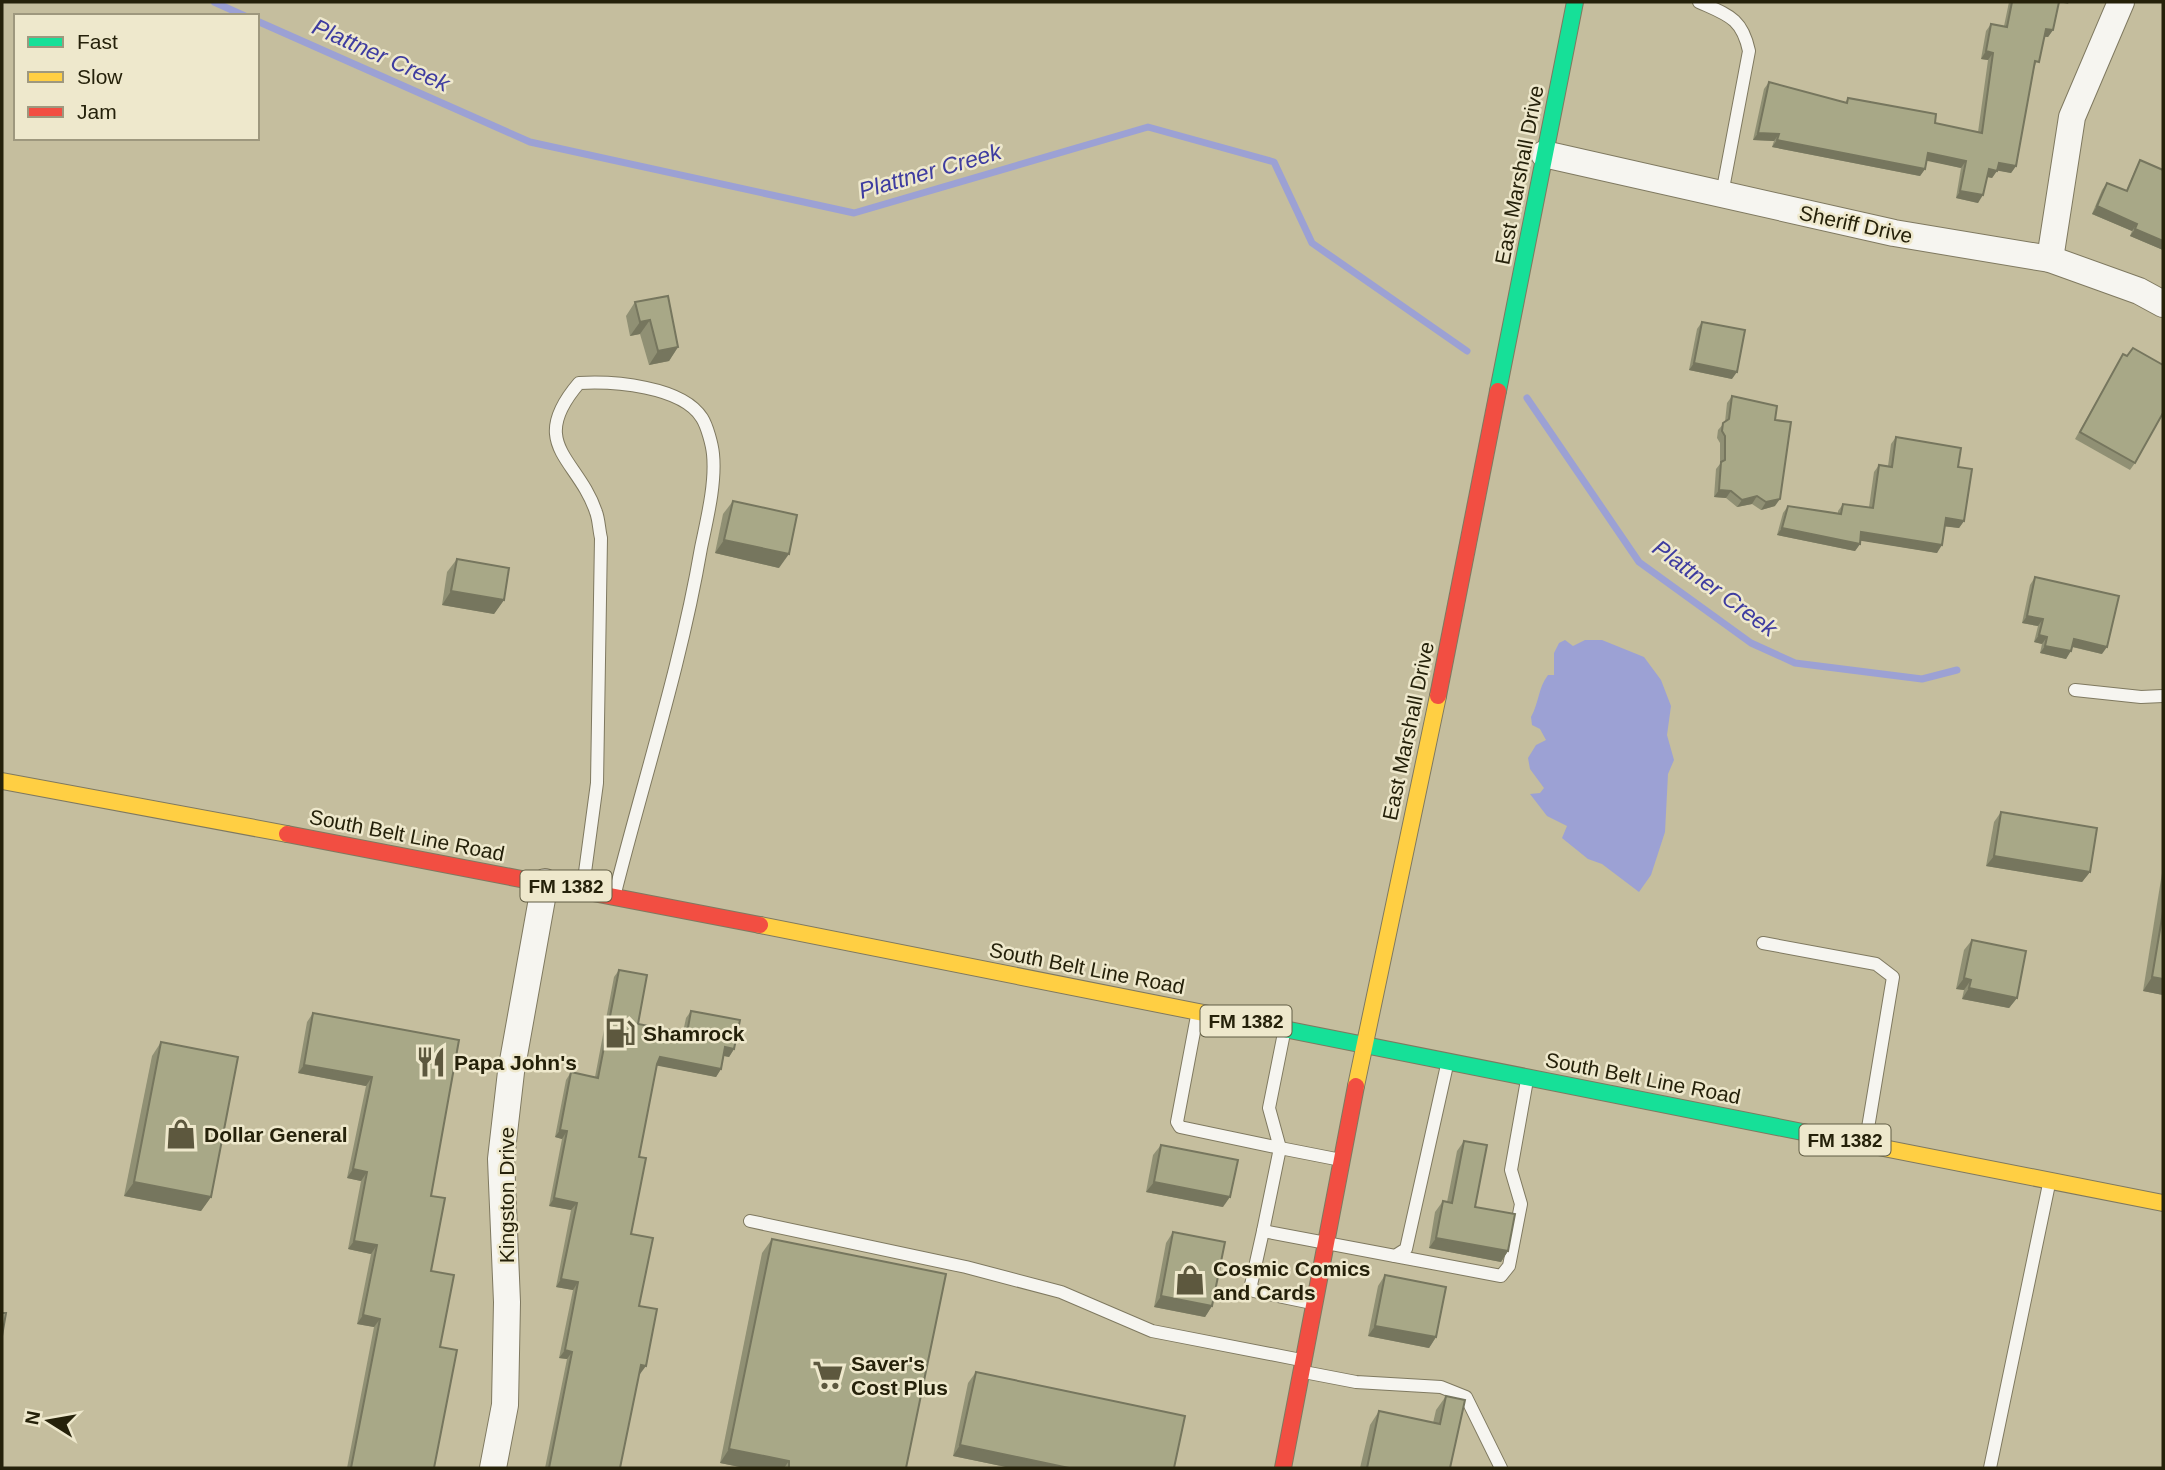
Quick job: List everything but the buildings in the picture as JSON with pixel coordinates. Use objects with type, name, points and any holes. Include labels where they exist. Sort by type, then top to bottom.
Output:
[{"type":"main road","name":"East Marshall Drive","points":[[1283,1468],[1364,1047],[1574,2]]},
{"type":"main road","name":"South Belt Line Road","points":[[2,781],[545,882],[1198,1011],[1364,1047],[2163,1203]]},
{"type":"street","points":[[2050,259],[2072,117],[2121,2]]},
{"type":"street","name":"Sheriff Drive","points":[[1544,154],[1894,233],[2050,259],[2139,291],[2163,304]]},
{"type":"street","name":"Kingston Drive","points":[[493,1468],[505,1405],[507,1302],[501,1159],[511,1072],[545,882]]},
{"type":"lane","points":[[1699,2],[1731,17],[1745,32],[1749,51],[1722,194]]},
{"type":"lane","points":[[583,890],[597,783],[601,538],[597,512],[562,458],[556,440],[558,417],[566,398],[579,383],[604,381],[677,397],[702,418],[713,454],[708,509],[694,589],[657,743],[614,896]]},
{"type":"lane","points":[[2075,690],[2141,697],[2163,696]]},
{"type":"lane","points":[[1763,943],[1876,964],[1893,977],[1865,1144]]},
{"type":"lane","points":[[1198,1011],[1177,1122],[1180,1127],[1343,1161]]},
{"type":"lane","points":[[1285,1030],[1269,1108],[1280,1148],[1251,1285],[1254,1291],[1316,1304]]},
{"type":"lane","points":[[1395,1256],[1406,1250],[1447,1062]]},
{"type":"lane","points":[[1263,1231],[1501,1276],[1509,1266],[1521,1205],[1511,1170],[1528,1077]]},
{"type":"lane","points":[[1990,1468],[2050,1180]]},
{"type":"lane","points":[[750,1221],[966,1267],[1061,1292],[1152,1331],[1304,1366],[1356,1382],[1441,1387],[1465,1397],[1501,1468]]},
{"type":"water","points":[[1565,640],[1573,646],[1585,640],[1602,640],[1644,657],[1661,680],[1671,706],[1667,735],[1674,760],[1668,774],[1665,832],[1651,875],[1639,892],[1602,864],[1588,859],[1562,838],[1567,826],[1547,816],[1530,794],[1540,793],[1544,788],[1530,769],[1528,758],[1536,745],[1546,740],[1540,729],[1532,725],[1531,717],[1545,680],[1548,675],[1554,675],[1554,653],[1559,643]]},
{"type":"waterway","name":"Plattner Creek","points":[[214,2],[241,14]]},
{"type":"waterway","name":"Plattner Creek","points":[[259,22],[530,142],[854,213],[1148,127],[1274,162],[1312,243],[1467,351]]},
{"type":"waterway","name":"Plattner Creek","points":[[1527,398],[1639,562],[1751,643],[1795,663],[1922,679],[1957,670]]},
{"type":"traffic: fast","points":[[1498,391],[1575,2]]},
{"type":"traffic: fast","points":[[1269,1026],[1848,1141]]},
{"type":"traffic: slow","points":[[1356,1086],[1438,696]]},
{"type":"traffic: slow","points":[[2,781],[287,834]]},
{"type":"traffic: slow","points":[[760,925],[1269,1026]]},
{"type":"traffic: slow","points":[[1848,1141],[2163,1203]]},
{"type":"traffic: jam","points":[[1438,696],[1498,391]]},
{"type":"traffic: jam","points":[[287,834],[760,925]]},
{"type":"traffic: jam","points":[[1283,1468],[1356,1086]]},
{"type":"place","name":"Shamrock","points":[[620,1033]]},
{"type":"place","name":"Papa John's","points":[[431,1062]]},
{"type":"place","name":"Dollar General","points":[[181,1134]]},
{"type":"place","name":"Cosmic Comics and Cards","points":[[1190,1280]]},
{"type":"place","name":"Saver's Cost Plus","points":[[828,1375]]}]
